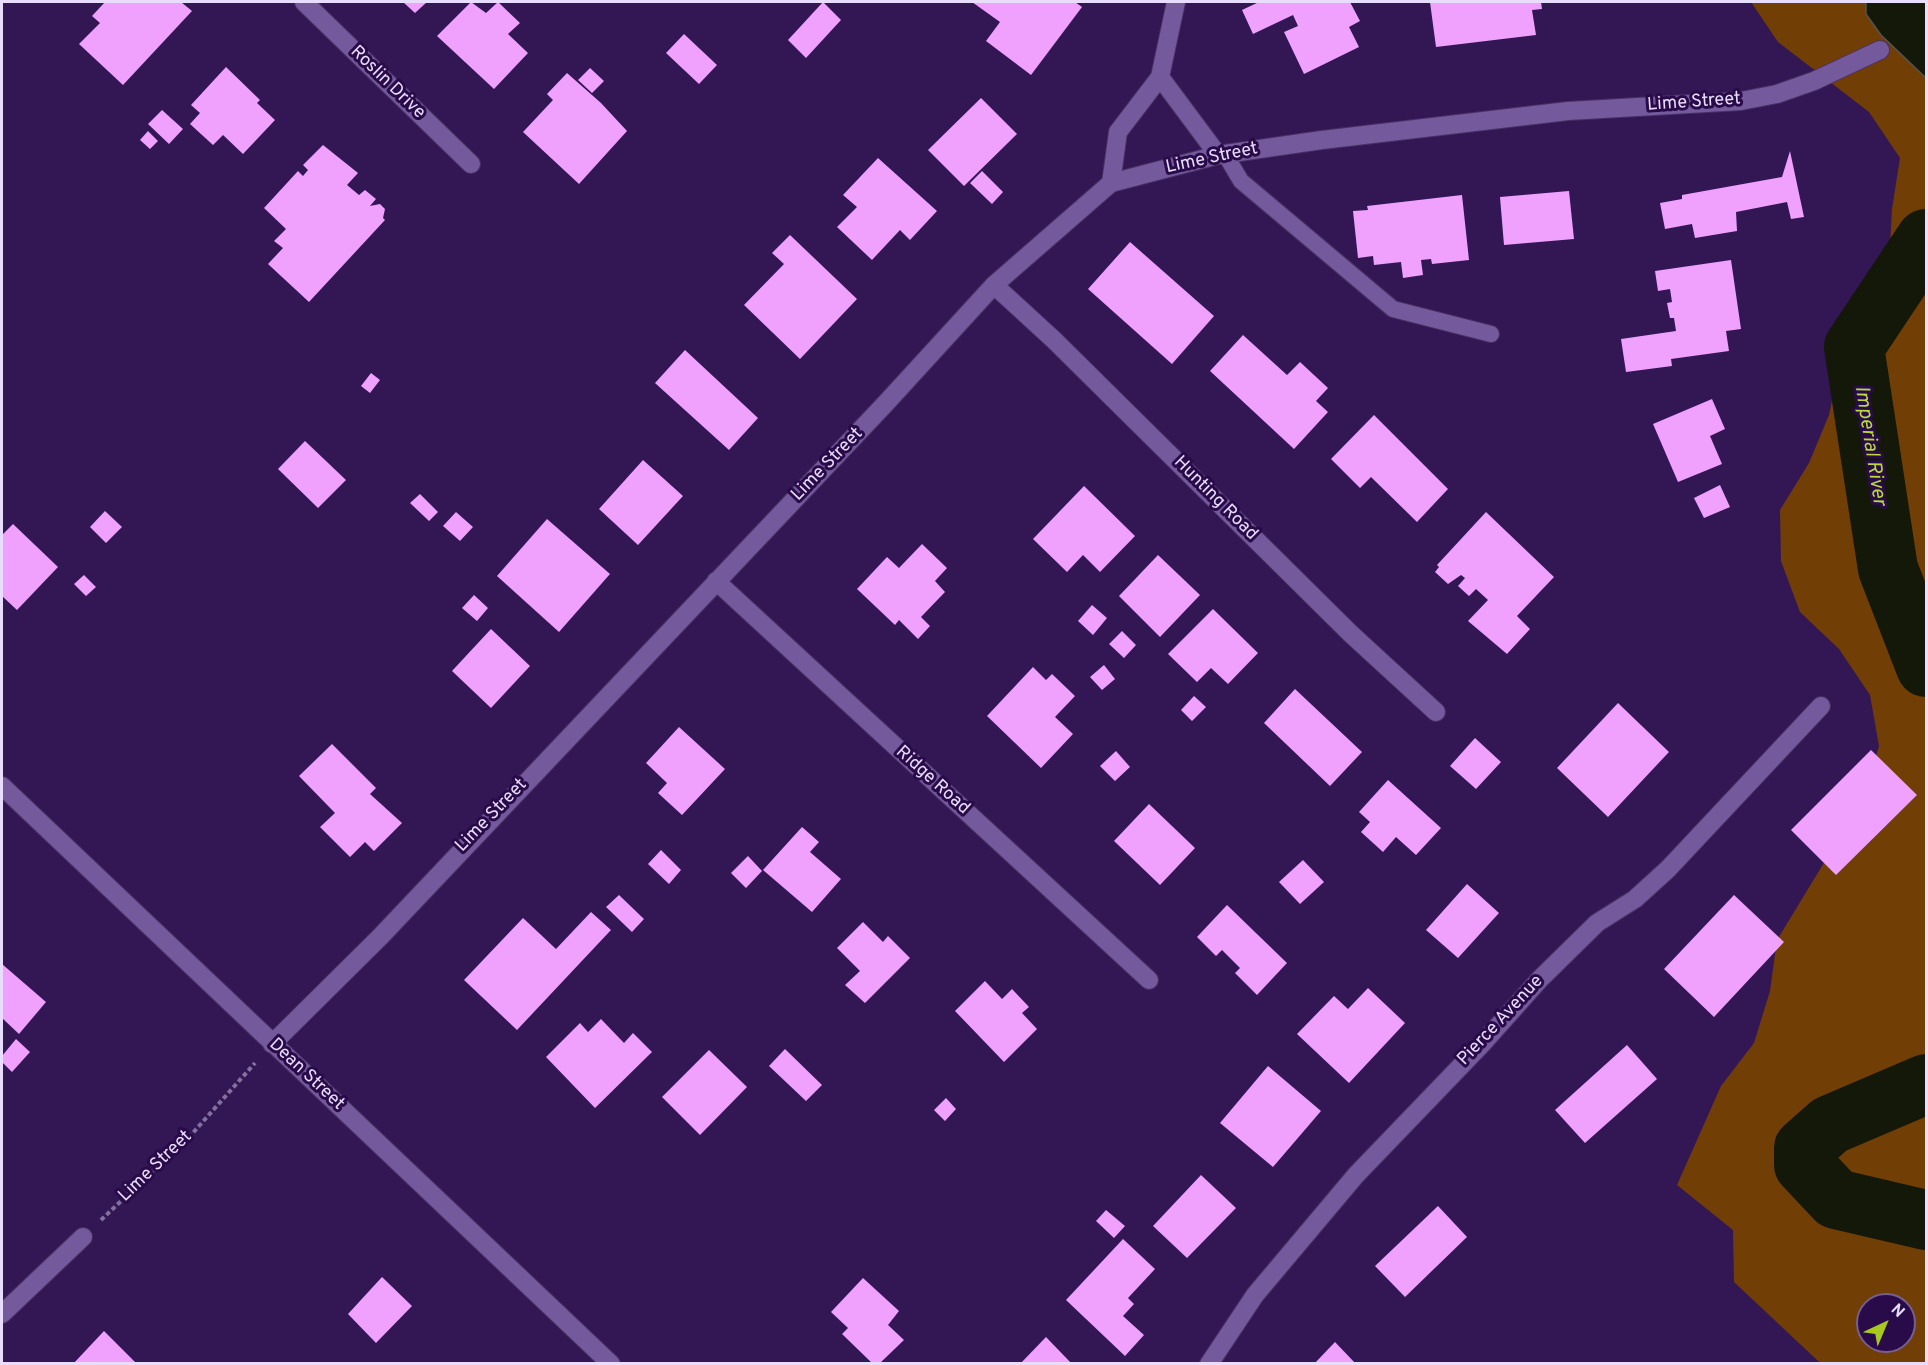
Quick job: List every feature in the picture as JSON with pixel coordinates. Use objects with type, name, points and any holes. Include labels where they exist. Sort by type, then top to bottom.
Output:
[{"type":"street","name":"Roslin Drive","points":[[304,2],[471,164]]},
{"type":"street","points":[[1111,183],[1118,132],[1160,77],[1176,2]]},
{"type":"street","name":"Lime Street","points":[[272,1044],[380,937],[886,403],[994,285],[1111,183],[1221,154],[1568,111],[1741,101],[1777,94],[1814,81],[1880,50]]},
{"type":"street","points":[[1160,77],[1221,154]]},
{"type":"street","name":"Hunting Road","points":[[994,285],[1054,340],[1351,634],[1436,712]]},
{"type":"street","name":"Ridge Road","points":[[716,581],[1149,980]]},
{"type":"street","name":"Pierce Avenue","points":[[1209,1364],[1255,1295],[1356,1175],[1482,1044],[1540,979],[1597,923],[1635,899],[1668,869],[1821,706]]},
{"type":"street","name":"Dean Street","points":[[2,786],[611,1364]]},
{"type":"street","points":[[2,1314],[83,1237]]},
{"type":"lane","points":[[1221,154],[1241,181],[1393,309],[1491,334]]},
{"type":"path","name":"Lime Street","points":[[83,1237],[191,1135],[272,1044]]},
{"type":"shaded area","points":[[1751,2],[1866,2],[1866,14],[1881,35],[1926,78],[1926,1189],[1907,1205],[1926,1246],[1926,1363],[1822,1364],[1734,1282],[1733,1230],[1677,1185],[1721,1086],[1754,1043],[1770,991],[1777,940],[1864,797],[1879,746],[1870,695],[1839,649],[1800,612],[1781,561],[1780,510],[1809,463],[1829,415],[1841,359],[1869,312],[1889,265],[1892,209],[1900,158],[1869,112],[1778,42]]},
{"type":"shaded area","points":[[1866,2],[1926,2],[1926,78],[1881,35],[1866,14]]},
{"type":"building","points":[[105,2],[181,2],[192,11],[123,85],[79,44],[100,23],[92,16]]},
{"type":"building","points":[[403,2],[427,2],[415,13]]},
{"type":"building","points":[[471,2],[486,13],[498,2],[520,23],[508,34],[528,53],[494,89],[437,36]]},
{"type":"building","points":[[823,2],[841,20],[806,58],[788,40]]},
{"type":"building","points":[[972,2],[1075,2],[1082,7],[1031,75],[986,41],[1000,22]]},
{"type":"building","points":[[1259,2],[1350,2],[1360,21],[1349,27],[1359,47],[1304,74],[1284,32],[1298,26],[1293,15],[1253,34],[1242,10]]},
{"type":"building","points":[[1430,2],[1541,2],[1542,9],[1532,10],[1536,35],[1436,47]]},
{"type":"building","points":[[684,34],[717,65],[699,84],[666,53]]},
{"type":"building","points":[[226,67],[260,100],[257,103],[275,120],[243,154],[223,135],[213,145],[190,124],[200,113],[191,105]]},
{"type":"building","points":[[590,68],[604,81],[592,93],[578,80]]},
{"type":"building","points":[[567,73],[601,103],[627,131],[579,184],[523,132],[553,100],[547,94]]},
{"type":"building","points":[[981,98],[1017,134],[964,186],[928,150]]},
{"type":"building","points":[[162,110],[183,129],[169,144],[148,124]]},
{"type":"building","points":[[148,131],[158,141],[150,149],[140,140]]},
{"type":"building","points":[[323,145],[358,173],[347,185],[359,195],[365,190],[376,199],[370,206],[380,204],[385,209],[383,218],[385,220],[309,302],[268,264],[283,248],[274,241],[286,229],[264,208],[298,171],[303,176],[308,170],[303,165]]},
{"type":"building","points":[[1790,151],[1804,217],[1791,219],[1787,202],[1736,212],[1737,231],[1695,238],[1692,224],[1665,229],[1660,203],[1682,199],[1682,195],[1782,177]]},
{"type":"building","points":[[878,158],[937,211],[910,240],[900,230],[872,260],[837,227],[857,207],[843,195]]},
{"type":"building","points":[[982,171],[1003,192],[992,204],[970,183]]},
{"type":"building","points":[[1569,191],[1574,239],[1504,245],[1500,197]]},
{"type":"building","points":[[1462,195],[1469,260],[1432,264],[1431,259],[1421,260],[1423,275],[1403,278],[1401,262],[1374,265],[1373,256],[1358,258],[1353,211],[1368,210],[1367,206]]},
{"type":"building","points":[[790,235],[857,299],[800,359],[744,305],[784,264],[772,253]]},
{"type":"building","points":[[1130,242],[1214,316],[1172,364],[1088,289]]},
{"type":"building","points":[[1731,260],[1741,329],[1726,331],[1729,351],[1671,359],[1672,366],[1626,372],[1621,339],[1676,331],[1674,318],[1670,318],[1667,303],[1672,302],[1670,289],[1658,291],[1655,271]]},
{"type":"building","points":[[1243,335],[1287,375],[1300,362],[1328,388],[1316,401],[1328,412],[1294,449],[1210,371]]},
{"type":"building","points":[[685,350],[758,418],[729,450],[655,383]]},
{"type":"building","points":[[371,373],[380,380],[370,393],[361,386]]},
{"type":"building","points":[[1712,399],[1725,429],[1710,436],[1722,464],[1678,482],[1653,424]]},
{"type":"building","points":[[1374,415],[1448,489],[1417,522],[1371,477],[1360,488],[1331,459]]},
{"type":"building","points":[[305,441],[346,480],[318,508],[278,469]]},
{"type":"building","points":[[643,460],[683,496],[638,545],[599,509]]},
{"type":"building","points":[[1720,485],[1730,507],[1704,518],[1694,498]]},
{"type":"building","points":[[1084,486],[1135,536],[1100,572],[1083,555],[1067,572],[1033,539]]},
{"type":"building","points":[[420,494],[438,512],[429,521],[410,503]]},
{"type":"building","points":[[105,511],[122,527],[106,543],[90,527]]},
{"type":"building","points":[[456,512],[473,527],[460,541],[443,526]]},
{"type":"building","points":[[1486,512],[1554,577],[1517,616],[1530,629],[1507,654],[1468,621],[1488,600],[1476,589],[1469,596],[1458,586],[1465,578],[1461,575],[1448,584],[1435,572],[1439,567],[1437,565]]},
{"type":"building","points":[[547,519],[610,574],[559,632],[497,576]]},
{"type":"building","points":[[13,524],[58,567],[17,610],[2,596],[2,533]]},
{"type":"building","points":[[922,544],[947,568],[935,581],[945,592],[921,617],[930,626],[918,639],[899,620],[895,625],[857,589],[887,557],[899,568]]},
{"type":"building","points":[[1158,555],[1200,595],[1160,637],[1119,596]]},
{"type":"building","points":[[84,575],[96,587],[86,596],[74,584]]},
{"type":"building","points":[[474,595],[488,608],[477,621],[462,608]]},
{"type":"building","points":[[1092,605],[1107,618],[1093,635],[1078,621]]},
{"type":"building","points":[[1213,609],[1258,653],[1228,684],[1211,668],[1197,682],[1168,654]]},
{"type":"building","points":[[491,629],[530,666],[491,708],[452,671]]},
{"type":"building","points":[[1122,631],[1136,645],[1124,658],[1109,644]]},
{"type":"building","points":[[1104,665],[1115,679],[1102,690],[1090,677]]},
{"type":"building","points":[[1033,667],[1046,680],[1052,674],[1075,696],[1055,717],[1073,734],[1041,768],[987,716]]},
{"type":"building","points":[[1295,689],[1362,752],[1330,786],[1264,723]]},
{"type":"building","points":[[1194,696],[1206,707],[1192,721],[1181,710]]},
{"type":"building","points":[[1618,703],[1669,752],[1608,817],[1557,768]]},
{"type":"building","points":[[679,727],[725,769],[682,815],[658,793],[667,783],[646,763]]},
{"type":"building","points":[[1475,738],[1501,762],[1476,789],[1450,766]]},
{"type":"building","points":[[332,744],[376,788],[370,794],[402,823],[374,851],[365,842],[350,857],[320,827],[335,813],[299,776]]},
{"type":"building","points":[[1871,750],[1917,795],[1836,875],[1791,830]]},
{"type":"building","points":[[1116,751],[1130,767],[1115,781],[1100,766]]},
{"type":"building","points":[[1388,780],[1441,828],[1416,855],[1396,837],[1383,852],[1361,832],[1370,822],[1359,812]]},
{"type":"building","points":[[1149,804],[1195,848],[1160,885],[1114,841]]},
{"type":"building","points":[[802,827],[819,842],[810,852],[841,879],[812,912],[763,870]]},
{"type":"building","points":[[661,850],[681,870],[669,884],[648,864]]},
{"type":"building","points":[[748,856],[762,871],[746,888],[731,873]]},
{"type":"building","points":[[1303,860],[1324,882],[1300,904],[1279,882]]},
{"type":"building","points":[[1467,884],[1499,913],[1458,958],[1426,930]]},
{"type":"building","points":[[619,895],[644,919],[632,932],[606,907]]},
{"type":"building","points":[[1734,895],[1784,942],[1714,1017],[1664,969]]},
{"type":"building","points":[[1227,905],[1287,963],[1257,995],[1235,973],[1240,968],[1222,950],[1216,956],[1197,937]]},
{"type":"building","points":[[591,912],[611,930],[517,1030],[464,980],[523,918],[556,949]]},
{"type":"building","points":[[863,922],[883,942],[888,936],[910,958],[865,1003],[845,985],[860,971],[837,948]]},
{"type":"building","points":[[2,964],[46,1002],[19,1034],[2,1018]]},
{"type":"building","points":[[985,981],[1002,999],[1012,989],[1029,1007],[1022,1013],[1037,1029],[1004,1062],[955,1011]]},
{"type":"building","points":[[1368,988],[1405,1023],[1349,1083],[1297,1034],[1334,996],[1348,1009]]},
{"type":"building","points":[[601,1019],[624,1043],[633,1033],[652,1052],[595,1108],[546,1057],[580,1023],[588,1032]]},
{"type":"building","points":[[16,1039],[30,1052],[12,1072],[2,1062],[2,1056]]},
{"type":"building","points":[[1627,1045],[1657,1079],[1585,1143],[1555,1110]]},
{"type":"building","points":[[785,1049],[822,1085],[806,1101],[769,1066]]},
{"type":"building","points":[[709,1050],[747,1087],[700,1135],[662,1097]]},
{"type":"building","points":[[1268,1066],[1321,1111],[1273,1167],[1220,1123]]},
{"type":"building","points":[[946,1098],[956,1109],[945,1121],[934,1110]]},
{"type":"building","points":[[1201,1175],[1236,1208],[1187,1258],[1153,1226]]},
{"type":"building","points":[[1438,1206],[1467,1237],[1405,1297],[1375,1266]]},
{"type":"building","points":[[1106,1210],[1125,1226],[1114,1238],[1096,1221]]},
{"type":"building","points":[[1123,1239],[1155,1269],[1128,1298],[1134,1304],[1123,1316],[1144,1335],[1125,1356],[1066,1300]]},
{"type":"building","points":[[382,1277],[412,1306],[376,1343],[348,1314]]},
{"type":"building","points":[[863,1278],[899,1311],[888,1325],[904,1340],[879,1364],[873,1364],[842,1334],[848,1328],[831,1312]]},
{"type":"building","points":[[104,1331],[137,1364],[73,1364]]},
{"type":"building","points":[[1046,1337],[1072,1364],[1020,1364]]},
{"type":"building","points":[[1335,1342],[1356,1364],[1314,1364]]},
{"type":"waterway","name":"Imperial River","points":[[1926,239],[1854,347],[1888,569],[1926,667]]},
{"type":"waterway","name":"Imperial River","points":[[1926,1084],[1830,1125],[1804,1148],[1804,1165],[1836,1199],[1926,1220]]}]
